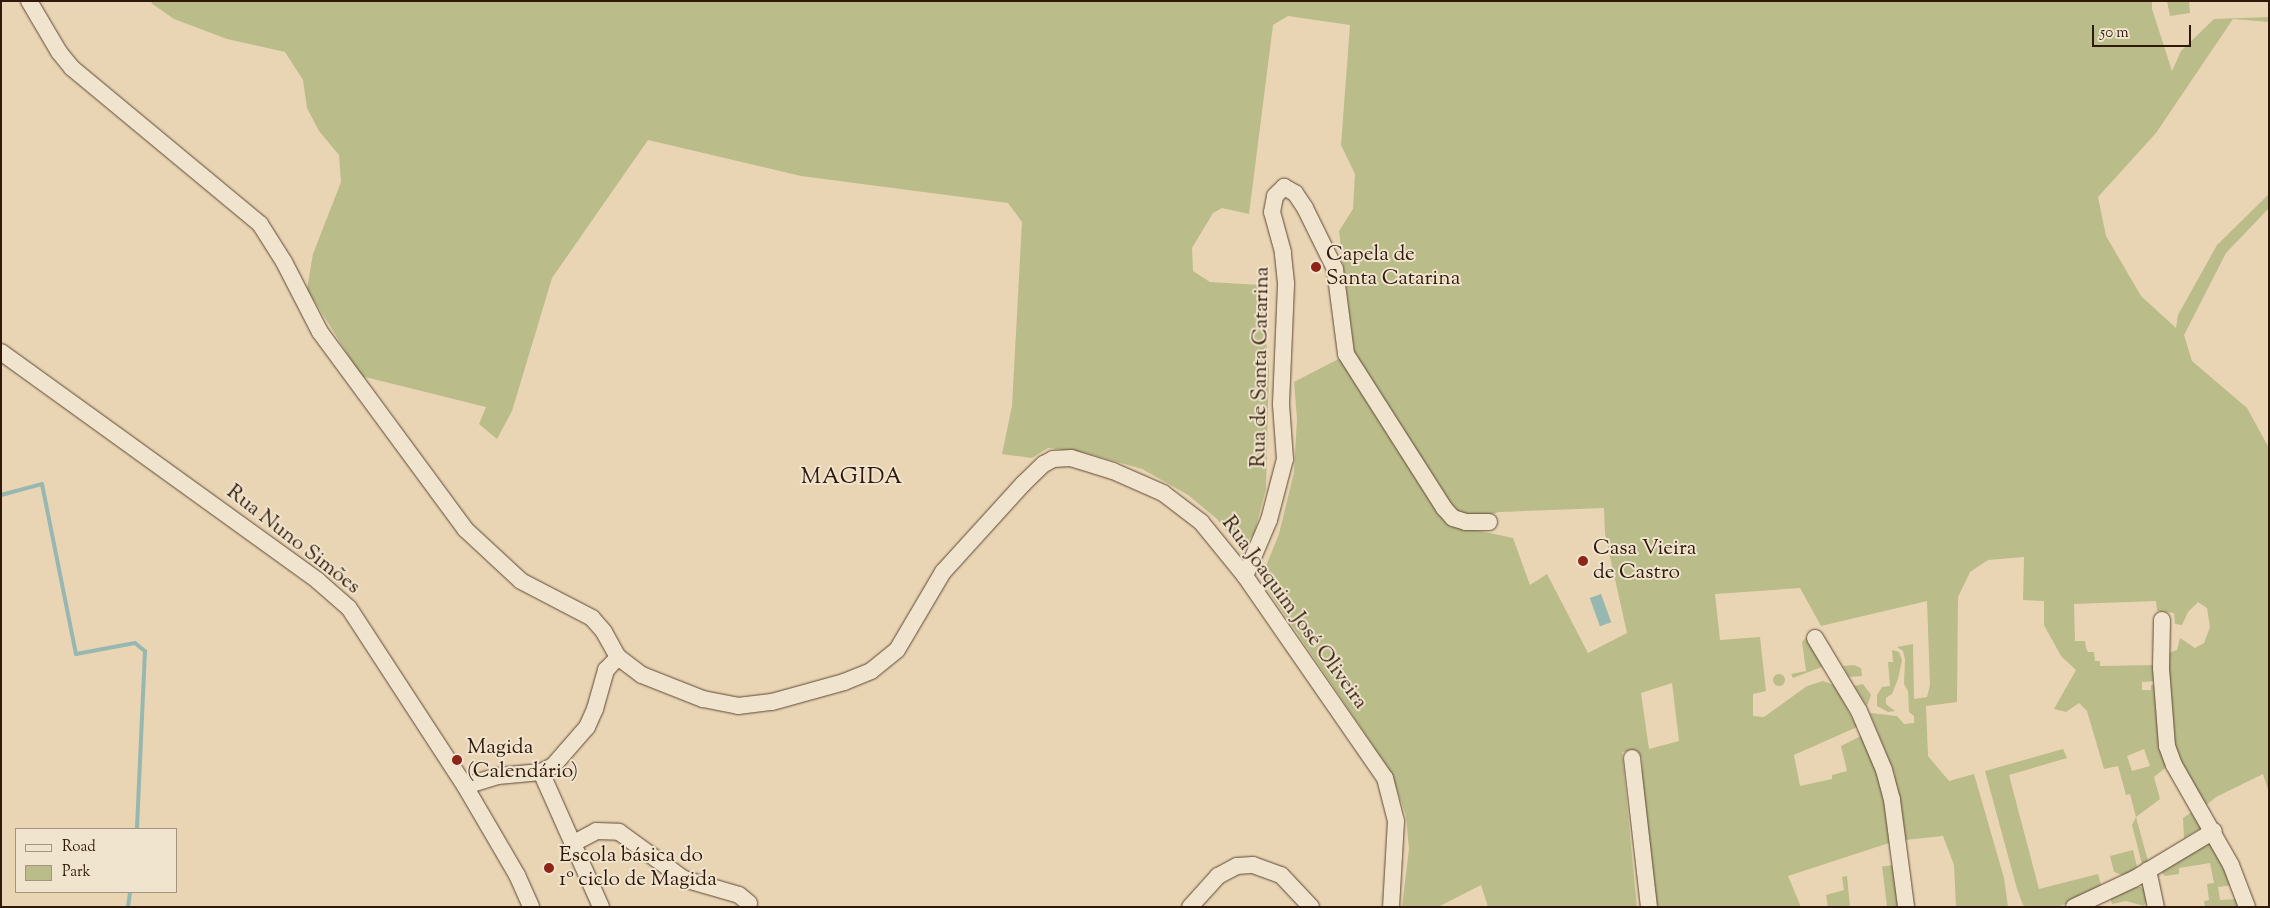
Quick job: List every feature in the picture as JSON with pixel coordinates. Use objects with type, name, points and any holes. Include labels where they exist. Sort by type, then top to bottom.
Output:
[{"type":"street","points":[[29,1],[58,52],[72,68],[260,224],[284,262],[320,332],[465,529],[522,581],[592,618],[604,632],[618,658],[606,670],[596,709],[587,727],[554,766],[541,772],[505,775],[465,786]]},
{"type":"street","name":"Rua de Santa Catarina","points":[[1245,576],[1269,520],[1285,459],[1281,404],[1286,282],[1283,252],[1272,212],[1275,196],[1284,187],[1295,194],[1305,208],[1335,269],[1346,354],[1444,508],[1453,518],[1466,522],[1489,522]]},
{"type":"street","name":"Rua Nuno Simões","points":[[1,352],[335,594],[362,623],[465,786],[500,845],[531,907]]},
{"type":"street","name":"Rua Joaquim José Oliveira","points":[[618,658],[642,675],[703,700],[738,706],[772,702],[844,682],[871,671],[897,650],[953,559],[1034,472],[1044,464],[1062,458],[1113,471],[1163,493],[1201,522],[1245,576],[1385,778],[1396,822],[1390,907]]},
{"type":"street","points":[[2162,620],[2161,668],[2167,746],[2174,765],[2214,831],[2247,907]]},
{"type":"street","points":[[1815,638],[1859,711],[1884,770],[1894,809],[1906,907]]},
{"type":"street","points":[[1632,758],[1649,907]]},
{"type":"street","points":[[541,772],[601,907]]},
{"type":"street","points":[[572,844],[596,831],[619,832],[684,879],[739,895],[749,903]]},
{"type":"street","points":[[2074,907],[2148,870],[2214,831]]},
{"type":"street","points":[[1190,907],[1218,876],[1238,866],[1253,865],[1281,874],[1311,907]]},
{"type":"street","points":[[2148,870],[2156,907]]},
{"type":"green space","points":[[154,1],[2152,1],[2152,9],[2172,71],[2181,51],[2214,19],[2269,17],[2269,22],[2233,19],[2156,133],[2098,197],[2106,236],[2141,296],[2176,328],[2178,315],[2217,245],[2269,194],[2269,208],[2226,253],[2184,335],[2192,361],[2247,408],[2269,448],[2269,793],[2263,774],[2216,797],[2205,806],[2180,769],[2169,737],[2169,653],[2177,650],[2180,638],[2195,648],[2204,643],[2210,627],[2207,608],[2198,602],[2188,612],[2182,625],[2175,624],[2174,613],[2157,611],[2156,601],[2074,604],[2075,641],[2085,641],[2088,652],[2094,652],[2095,661],[2100,661],[2100,666],[2157,665],[2157,681],[2142,682],[2142,690],[2151,690],[2151,685],[2157,685],[2160,751],[2169,765],[2154,777],[2160,799],[2136,817],[2130,794],[2126,795],[2118,766],[2104,769],[2087,711],[2079,703],[2066,712],[2054,709],[2076,670],[2061,656],[2044,625],[2044,601],[2023,600],[2024,557],[1988,560],[1970,572],[1958,597],[1957,702],[1926,706],[1928,756],[1949,781],[1974,774],[2004,878],[2008,907],[1956,907],[1954,865],[1943,836],[1905,840],[1894,772],[1870,713],[1897,716],[1904,724],[1914,723],[1914,716],[1909,712],[1908,691],[1904,684],[1905,659],[1903,651],[1897,647],[1913,644],[1914,699],[1927,697],[1930,685],[1927,601],[1821,626],[1800,588],[1715,594],[1720,640],[1760,637],[1766,691],[1753,694],[1753,716],[1764,717],[1807,686],[1823,681],[1834,685],[1857,727],[1794,755],[1800,786],[1832,779],[1832,775],[1847,771],[1841,746],[1861,736],[1878,771],[1892,842],[1788,876],[1801,907],[1657,907],[1643,806],[1642,758],[1634,750],[1622,752],[1637,907],[1488,907],[1481,885],[1438,907],[1402,907],[1409,849],[1406,816],[1391,772],[1268,590],[1266,566],[1279,534],[1294,472],[1297,419],[1294,382],[1354,351],[1339,231],[1353,209],[1355,174],[1341,145],[1350,25],[1288,16],[1273,25],[1249,214],[1222,208],[1213,213],[1192,248],[1193,271],[1210,282],[1260,285],[1269,369],[1266,489],[1254,534],[1246,542],[1235,542],[1217,519],[1188,495],[1142,469],[1086,453],[1048,448],[1032,458],[1002,454],[1012,406],[1022,222],[1008,203],[801,176],[648,140],[552,278],[512,411],[497,439],[479,424],[486,407],[361,376],[307,289],[313,254],[341,182],[339,155],[319,131],[307,108],[303,80],[285,52],[227,39],[174,19],[151,3]],"holes":[[[1604,508],[1605,534],[1627,633],[1588,653],[1547,574],[1530,585],[1513,538],[1457,526],[1499,512]],[[1672,683],[1679,741],[1649,749],[1641,693]],[[2144,749],[2150,766],[2132,771],[2127,756]]]},
{"type":"green space","points":[[2167,1],[2189,1],[2190,13],[2170,16]]},
{"type":"green space","points":[[1807,637],[1822,667],[1793,678],[1791,674],[1806,671],[1802,642]]},
{"type":"green space","points":[[1892,650],[1899,652],[1902,660],[1898,679],[1892,694],[1886,698],[1886,704],[1895,711],[1888,712],[1877,706],[1877,695],[1882,687],[1890,686],[1888,662],[1893,662]]},
{"type":"green space","points":[[1854,665],[1861,668],[1862,676],[1849,677],[1843,666]]},
{"type":"green space","points":[[1779,674],[1785,680],[1779,686],[1773,680]]},
{"type":"green space","points":[[1863,684],[1871,695],[1867,706],[1854,686]]},
{"type":"green space","points":[[2063,749],[2067,758],[2009,775],[2039,889],[2098,874],[2102,888],[2058,907],[2027,907],[2023,905],[2017,889],[1985,771]]},
{"type":"green space","points":[[2195,810],[2203,827],[2184,838],[2183,818]]},
{"type":"green space","points":[[2136,817],[2148,861],[2142,864],[2132,825]]},
{"type":"green space","points":[[2210,842],[2234,885],[2218,887],[2220,900],[2239,899],[2242,907],[2205,907],[2204,901],[2209,900],[2207,884],[2214,883],[2210,863],[2179,868],[2179,874],[2165,876],[2161,872]]},
{"type":"green space","points":[[2133,850],[2137,867],[2125,876],[2114,872],[2110,856]]},
{"type":"green space","points":[[1895,865],[1900,907],[1887,907],[1882,867]]},
{"type":"green space","points":[[1847,876],[1850,907],[1828,907],[1826,895],[1844,890],[1842,877]]},
{"type":"green space","points":[[2135,886],[2145,888],[2149,895],[2144,906],[2126,901],[2112,904],[2110,897]]},
{"type":"water","points":[[1601,594],[1611,622],[1600,626],[1590,598]]},
{"type":"waterway","points":[[1,495],[42,484],[76,654],[135,643],[145,651],[137,828]]},
{"type":"waterway","points":[[128,907],[130,893]]},
{"type":"place","name":"Capela de Santa Catarina","points":[[1316,267]]},
{"type":"place","name":"Casa Vieira de Castro","points":[[1583,561]]},
{"type":"place","name":"Magida (Calendário)","points":[[457,760]]},
{"type":"place","name":"Escola básica do 1º ciclo de Magida","points":[[549,868]]},
{"type":"district","name":"MAGIDA","points":[[852,479]]}]
